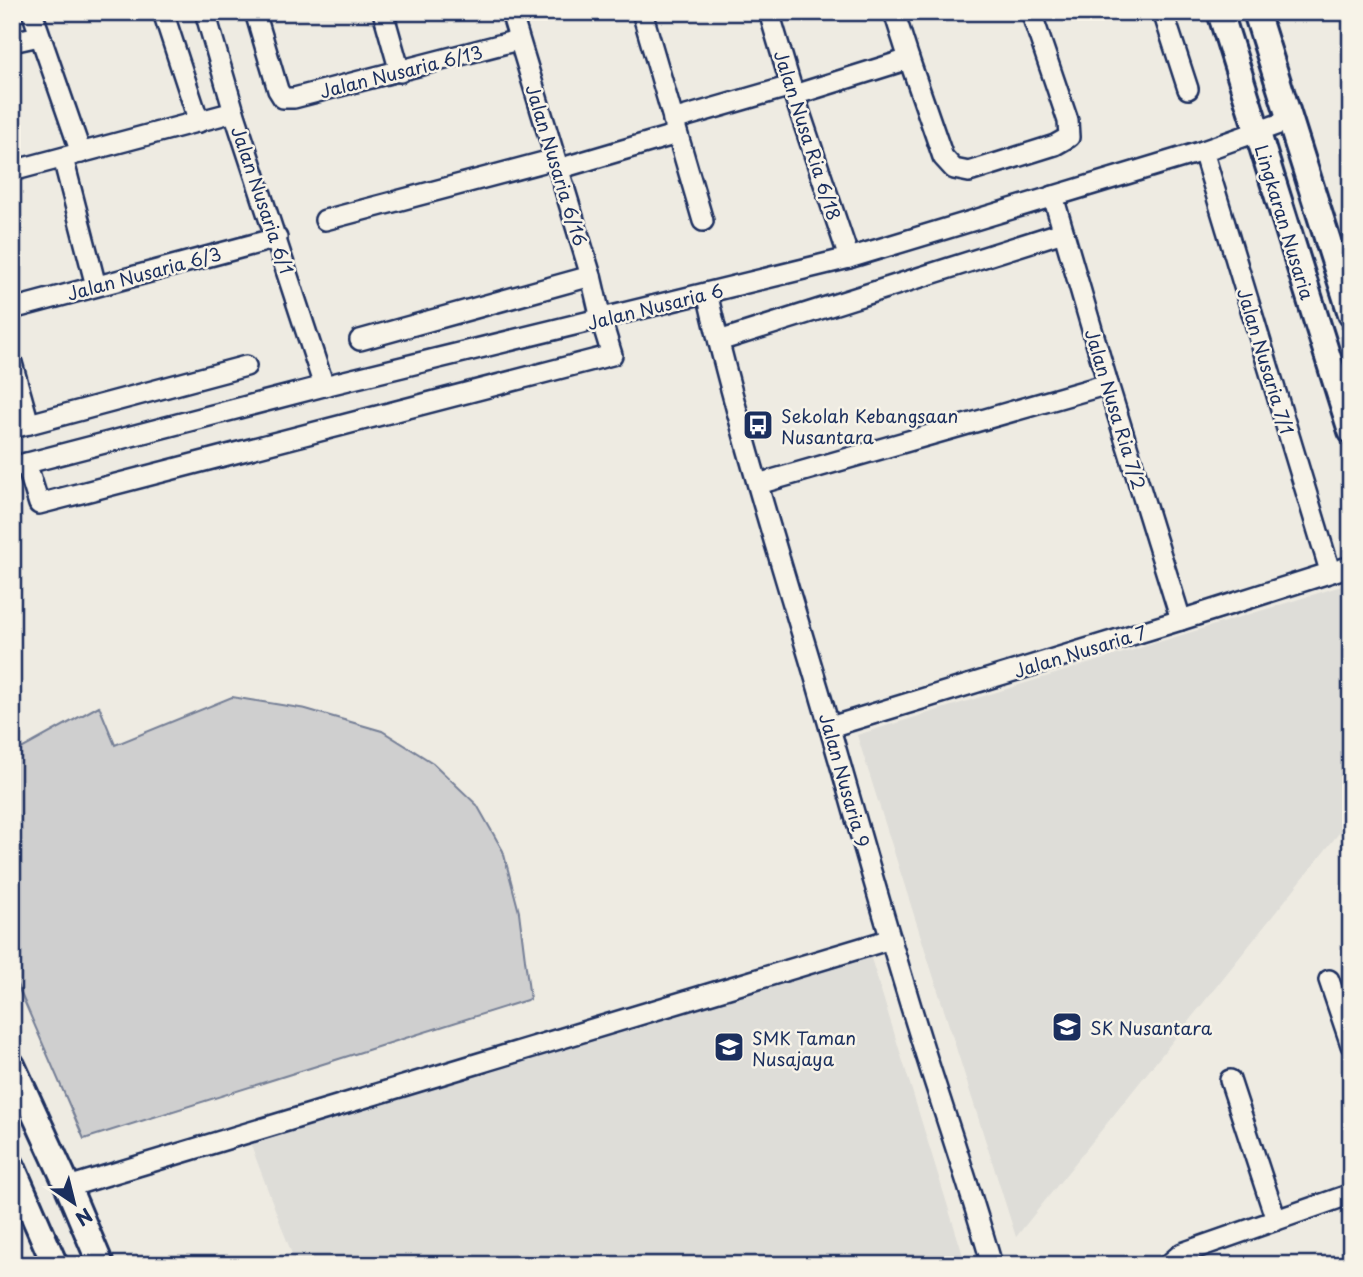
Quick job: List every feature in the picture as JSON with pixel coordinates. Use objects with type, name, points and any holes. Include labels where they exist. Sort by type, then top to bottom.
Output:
[{"type":"main road","name":"Lingkaran Nusaria","points":[[1220,12],[1351,431]]},
{"type":"main road","name":"Lingkaran Nusaria","points":[[1256,12],[1351,314]]},
{"type":"main road","points":[[12,1065],[101,1265]]},
{"type":"main road","points":[[12,1166],[55,1265]]},
{"type":"street","points":[[32,12],[72,155],[96,286]]},
{"type":"street","points":[[163,12],[200,122]]},
{"type":"street","name":"Jalan Nusaria 6/1","points":[[205,12],[234,112],[324,386]]},
{"type":"street","name":"Jalan Nusaria 6/13","points":[[254,12],[278,90],[283,98],[294,98],[400,72],[518,40]]},
{"type":"street","points":[[383,12],[400,72]]},
{"type":"street","name":"Jalan Nusaria 6/16","points":[[19,465],[38,504],[611,355],[591,276],[511,12]]},
{"type":"street","points":[[642,12],[703,221]]},
{"type":"street","name":"Jalan Nusa Ria 6/18","points":[[769,12],[792,90],[849,258]]},
{"type":"street","points":[[899,13],[909,59],[943,157],[954,169],[969,172],[1055,145],[1069,136],[1068,121],[1031,12]]},
{"type":"street","points":[[1163,12],[1188,89]]},
{"type":"street","points":[[12,42],[39,36]]},
{"type":"street","points":[[325,220],[557,164],[792,90],[909,59]]},
{"type":"street","points":[[12,171],[234,112]]},
{"type":"street","name":"Jalan Nusaria 6","points":[[19,465],[324,386],[849,258],[1203,150],[1290,120]]},
{"type":"street","name":"Jalan Nusaria 7/1","points":[[1203,150],[1330,571]]},
{"type":"street","name":"Jalan Nusa Ria 7/2","points":[[1054,196],[1108,384],[1181,620]]},
{"type":"street","points":[[719,341],[1063,232]]},
{"type":"street","name":"Jalan Nusaria 6/3","points":[[12,309],[277,237]]},
{"type":"street","points":[[360,340],[591,276]]},
{"type":"street","name":"Jalan Nusaria 9","points":[[708,293],[758,484],[891,939],[992,1265]]},
{"type":"street","points":[[12,363],[21,426],[246,366]]},
{"type":"street","points":[[758,484],[1108,384]]},
{"type":"street","name":"Jalan Nusaria 7","points":[[830,727],[1351,566]]},
{"type":"street","points":[[68,1187],[891,939]]},
{"type":"street","points":[[1329,980],[1351,1045]]},
{"type":"street","points":[[1230,1080],[1276,1220]]},
{"type":"street","points":[[1167,1265],[1182,1253],[1351,1194]]},
{"type":"shaded area","name":"SK Nusantara","points":[[1351,583],[1351,818],[1016,1237],[857,735]]},
{"type":"shaded area","points":[[232,697],[306,709],[382,731],[433,763],[477,805],[503,851],[519,912],[530,999],[84,1139],[12,973],[12,754],[99,706],[115,745]]},
{"type":"shaded area","name":"SMK Taman Nusajaya","points":[[870,955],[966,1265],[296,1265],[249,1140]]},
{"type":"place","name":"Sekolah Kebangsaan Nusantara","points":[[758,425]]},
{"type":"place","name":"SK Nusantara","points":[[1067,1027]]},
{"type":"place","name":"SMK Taman Nusajaya","points":[[729,1047]]}]
